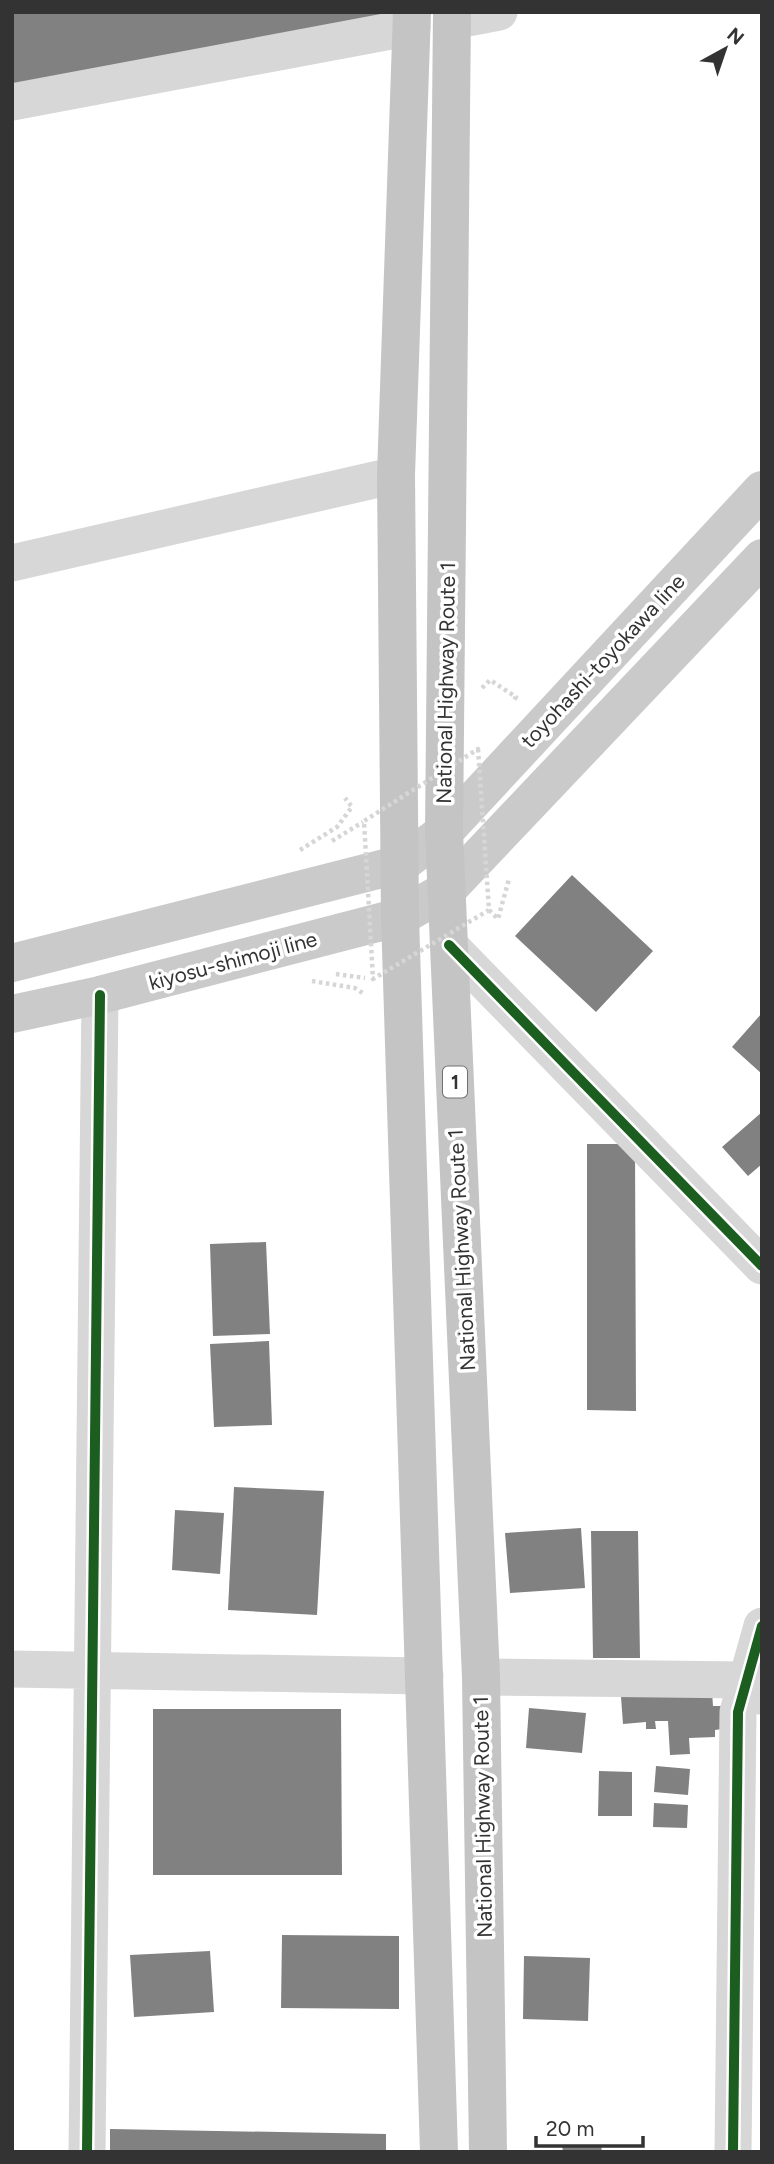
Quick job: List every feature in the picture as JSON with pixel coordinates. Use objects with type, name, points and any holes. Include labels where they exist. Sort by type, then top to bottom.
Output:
[{"type":"highway","name":"National Highway Route 1","points":[[452,16],[444,832],[481,1677],[488,2152]]},
{"type":"highway","name":"National Highway Route 1","points":[[412,20],[396,475],[400,917],[439,2152]]},
{"type":"main road","name":"toyohashi-toyokawa line","points":[[444,832],[762,490]]},
{"type":"main road","name":"toyohashi-toyokawa line","points":[[448,889],[762,558]]},
{"type":"main road","points":[[12,963],[401,864],[444,832]]},
{"type":"main road","name":"kiyosu-shimoji line","points":[[12,1014],[100,995],[400,917],[448,889]]},
{"type":"street","points":[[452,16],[499,12]]},
{"type":"street","points":[[12,102],[412,20]]},
{"type":"street","points":[[12,563],[396,475]]},
{"type":"street","points":[[449,946],[762,1266]]},
{"type":"street","points":[[87,2152],[100,995]]},
{"type":"street","points":[[733,2152],[738,1712],[754,1689],[762,1626]]},
{"type":"street","points":[[12,1669],[425,1676]]},
{"type":"street","points":[[481,1677],[754,1689]]},
{"type":"path","points":[[482,689],[490,680],[516,697],[509,707]]},
{"type":"path","points":[[329,843],[478,749],[485,738]]},
{"type":"path","points":[[333,974],[373,979],[489,910],[478,749]]},
{"type":"path","points":[[306,858],[300,849],[337,827],[352,807],[345,798]]},
{"type":"path","points":[[364,821],[373,979]]},
{"type":"path","points":[[306,979],[355,988],[372,999]]},
{"type":"building","points":[[12,12],[399,12],[12,88]]},
{"type":"building","points":[[572,875],[653,951],[596,1012],[515,936]]},
{"type":"building","points":[[762,1013],[762,1074],[732,1047]]},
{"type":"building","points":[[762,1112],[762,1164],[748,1176],[722,1147]]},
{"type":"building","points":[[587,1144],[635,1144],[636,1411],[587,1410]]},
{"type":"building","points":[[266,1242],[270,1334],[213,1336],[210,1244]]},
{"type":"building","points":[[269,1341],[272,1425],[214,1427],[210,1344]]},
{"type":"building","points":[[234,1487],[324,1491],[317,1615],[228,1610]]},
{"type":"building","points":[[175,1510],[224,1513],[220,1574],[172,1570]]},
{"type":"building","points":[[581,1528],[585,1588],[510,1593],[505,1533]]},
{"type":"building","points":[[591,1531],[638,1531],[640,1658],[593,1658]]},
{"type":"building","points":[[712,1692],[713,1706],[721,1706],[722,1729],[715,1730],[715,1737],[689,1738],[690,1754],[670,1755],[668,1721],[655,1721],[656,1729],[646,1729],[646,1722],[623,1724],[621,1697]]},
{"type":"building","points":[[529,1708],[586,1713],[582,1753],[526,1748]]},
{"type":"building","points":[[153,1709],[341,1709],[342,1875],[153,1875]]},
{"type":"building","points":[[656,1766],[690,1769],[688,1795],[654,1792]]},
{"type":"building","points":[[599,1771],[632,1772],[632,1816],[598,1816]]},
{"type":"building","points":[[654,1803],[688,1805],[687,1828],[653,1827]]},
{"type":"building","points":[[282,1935],[399,1936],[399,2009],[281,2008]]},
{"type":"building","points":[[210,1951],[214,2012],[134,2017],[130,1955]]},
{"type":"building","points":[[524,1956],[590,1958],[588,2021],[523,2019]]},
{"type":"building","points":[[110,2129],[386,2134],[386,2152],[110,2152]]},
{"type":"building","points":[[562,2145],[601,2145],[602,2152],[563,2152]]},
{"type":"cycle path","points":[[449,945],[762,1266]]},
{"type":"cycle path","points":[[87,2152],[100,995]]},
{"type":"cycle path","points":[[733,2152],[738,1712],[762,1626]]}]
